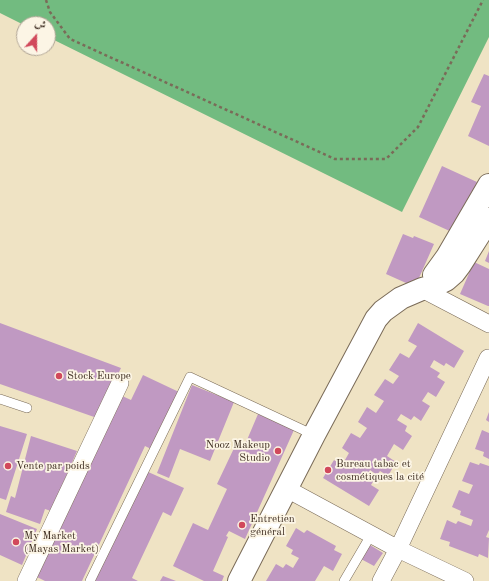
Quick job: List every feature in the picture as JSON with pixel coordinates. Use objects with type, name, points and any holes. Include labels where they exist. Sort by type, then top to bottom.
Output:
[{"type":"street","points":[[422,289],[448,257],[489,185]]},
{"type":"street","points":[[239,581],[376,319],[401,298],[436,285],[446,280],[454,273],[489,219]]},
{"type":"street","points":[[422,289],[489,324]]},
{"type":"street","points":[[381,581],[398,549],[488,358]]},
{"type":"street","points":[[26,581],[120,383]]},
{"type":"street","points":[[287,488],[371,535],[465,581]]},
{"type":"lane","points":[[90,581],[190,377],[314,435]]},
{"type":"lane","points":[[0,399],[27,408]]},
{"type":"lane","points":[[344,581],[371,535]]},
{"type":"path","points":[[46,0],[50,12],[70,39],[335,159],[386,159],[418,127],[482,0]]},
{"type":"green space","points":[[0,0],[489,0],[489,37],[402,212],[56,41],[56,16],[16,16],[16,21],[0,13]]},
{"type":"building","points":[[484,74],[489,76],[489,146],[468,136],[481,106],[471,102]]},
{"type":"building","points":[[442,166],[477,182],[454,233],[419,217]]},
{"type":"building","points":[[403,234],[413,238],[414,236],[434,244],[415,287],[386,274]]},
{"type":"building","points":[[489,251],[489,263],[485,261]]},
{"type":"building","points":[[474,262],[489,269],[489,306],[460,294]]},
{"type":"building","name":"Stock Europe","points":[[0,323],[121,368],[97,418],[0,384]]},
{"type":"building","points":[[418,323],[464,351],[454,368],[446,363],[444,366],[434,360],[430,367],[440,373],[437,377],[445,382],[436,397],[428,392],[422,401],[430,406],[421,421],[414,416],[411,420],[401,414],[397,420],[407,426],[405,431],[412,436],[403,450],[394,444],[387,456],[396,462],[388,476],[380,471],[377,475],[370,470],[367,476],[374,480],[371,485],[379,490],[369,506],[323,478],[334,460],[342,465],[349,453],[342,448],[351,433],[360,438],[367,428],[358,422],[367,407],[376,413],[384,401],[374,395],[385,379],[393,384],[399,376],[389,370],[400,353],[409,358],[417,346],[408,341]]},
{"type":"building","points":[[143,375],[179,392],[151,449],[145,446],[82,581],[45,581],[35,576],[120,395],[131,400]]},
{"type":"building","points":[[192,385],[234,402],[210,461],[180,449],[169,478],[157,473]]},
{"type":"building","points":[[489,412],[489,422],[486,420]]},
{"type":"building","points":[[258,414],[294,430],[245,539],[229,531],[226,536],[228,537],[213,571],[224,576],[222,581],[204,581],[173,566],[193,523],[208,530],[227,489],[217,484],[236,444],[244,447]]},
{"type":"building","name":"Vente par poids","points":[[0,426],[27,434],[6,500],[0,498]]},
{"type":"building","points":[[482,430],[489,433],[489,459],[483,456],[484,452],[475,449]]},
{"type":"building","points":[[31,436],[77,451],[51,511],[45,509],[40,524],[6,512],[11,496],[15,498]]},
{"type":"building","points":[[470,462],[489,466],[489,530],[486,537],[489,538],[488,558],[479,554],[478,557],[449,546],[450,542],[440,539],[447,520],[456,524],[458,521],[471,526],[473,520],[460,515],[461,511],[452,507],[459,490],[469,494],[473,485],[462,481]]},
{"type":"building","points":[[146,471],[184,488],[171,516],[163,512],[132,578],[138,581],[95,581]]},
{"type":"building","name":"My Market (Mayas Market)","points":[[0,514],[37,529],[22,565],[0,555]]},
{"type":"building","points":[[296,528],[304,533],[307,530],[336,546],[334,550],[342,554],[333,571],[324,566],[315,581],[266,581],[276,564],[283,568],[286,564],[293,568],[299,558],[291,554],[293,550],[286,546]]},
{"type":"building","points":[[370,545],[383,553],[374,566],[361,559]]},
{"type":"building","points":[[163,576],[176,581],[160,581]]},
{"type":"place","name":"Stock Europe","points":[[59,376]]},
{"type":"place","name":"Nooz Makeup Studio","points":[[278,451]]},
{"type":"place","name":"Vente par poids","points":[[8,466]]},
{"type":"place","name":"Bureau tabac et cosmétiques la cité","points":[[328,470]]},
{"type":"place","name":"Entretien général","points":[[242,525]]},
{"type":"place","name":"My Market (Mayas Market)","points":[[16,542]]}]
